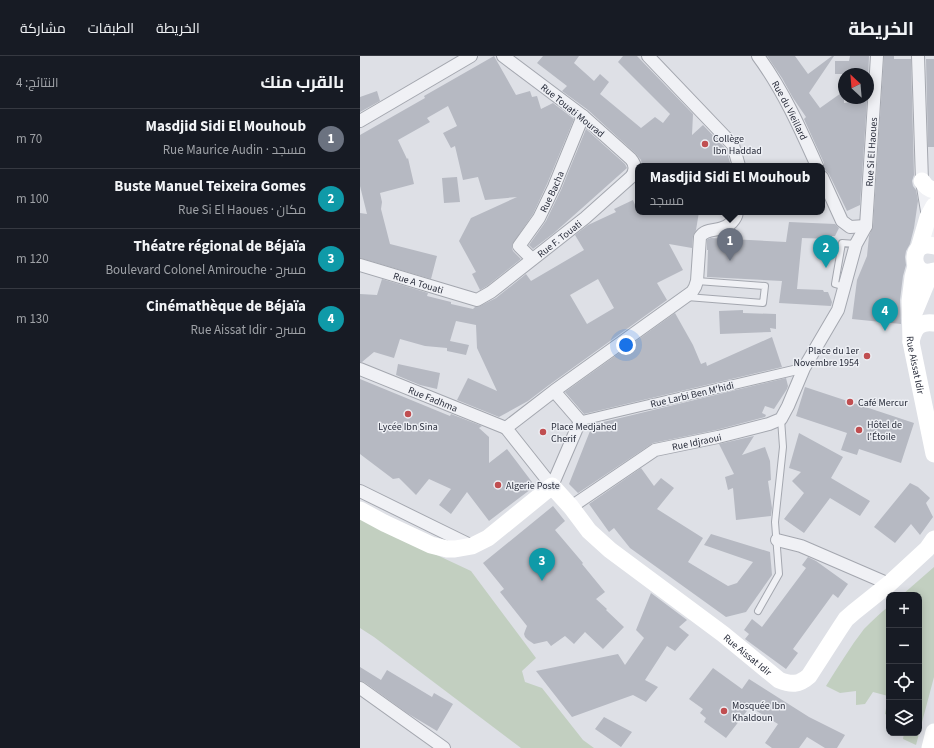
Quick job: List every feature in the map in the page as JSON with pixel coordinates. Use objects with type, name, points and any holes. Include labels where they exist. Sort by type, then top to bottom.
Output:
[{"type":"main road","name":"Rue Aissat Idir","points":[[927,276],[914,261],[914,256],[926,247],[931,211]]},
{"type":"main road","name":"Rue Aissat Idir","points":[[927,276],[913,277],[910,300],[910,323],[911,342],[934,454]]},
{"type":"main road","points":[[911,342],[914,331],[917,327],[922,324],[934,323]]},
{"type":"main road","name":"Rue Aissat Idir","points":[[552,486],[589,531],[610,550],[723,634],[779,680],[792,684],[798,683],[809,676],[846,620],[914,562],[927,549],[934,539]]},
{"type":"main road","points":[[360,510],[431,545],[455,550],[472,546],[488,538],[552,486]]},
{"type":"main road","points":[[930,748],[934,732]]},
{"type":"street","points":[[360,121],[472,56]]},
{"type":"street","name":"Rue Touati Mourad","points":[[504,56],[583,116],[634,162],[635,170]]},
{"type":"street","points":[[648,56],[733,145],[738,163]]},
{"type":"street","name":"Rue du Vieillard","points":[[758,56],[795,118],[816,163]]},
{"type":"street","name":"Rue Si El Haoues","points":[[804,368],[838,310],[856,244],[866,226],[877,56]]},
{"type":"street","points":[[918,56],[928,186],[934,234]]},
{"type":"street","name":"Rue Bacha","points":[[532,258],[519,246],[539,218],[554,187],[583,116]]},
{"type":"street","name":"Rue F. Touati","points":[[477,300],[491,292],[532,258],[585,218],[631,177],[635,170]]},
{"type":"street","points":[[825,184],[842,221],[850,227],[866,226]]},
{"type":"street","points":[[554,390],[580,421],[552,486],[506,428],[554,390],[692,292],[697,281],[700,237],[706,232],[722,228],[731,223],[736,215]]},
{"type":"street","name":"Rue A Touati","points":[[360,265],[477,300]]},
{"type":"street","points":[[782,419],[804,368]]},
{"type":"street","name":"Rue Larbi Ben M'hidi","points":[[580,421],[804,368]]},
{"type":"street","name":"Rue Fadhma","points":[[360,369],[506,428]]},
{"type":"street","name":"Rue Idjraoui","points":[[571,508],[655,450],[718,437],[769,424],[782,419]]},
{"type":"street","points":[[360,490],[472,546]]},
{"type":"street","points":[[777,540],[801,546],[889,584]]},
{"type":"street","points":[[360,688],[444,748]]},
{"type":"lane","points":[[685,297],[763,303],[765,286],[697,281]]},
{"type":"lane","points":[[758,611],[779,574],[776,522],[783,447],[782,419]]},
{"type":"green space","points":[[360,519],[471,571],[536,658],[522,671],[525,682],[542,688],[583,740],[594,748],[521,748],[360,628]]},
{"type":"green space","points":[[934,567],[934,677],[922,722],[922,592],[905,592]]},
{"type":"green space","points":[[886,608],[886,695],[873,692],[865,704],[856,705],[856,691],[840,693],[826,686],[864,629]]},
{"type":"green space","points":[[904,736],[918,736],[916,745],[903,739]]},
{"type":"building","points":[[494,56],[516,95],[530,91],[532,97],[537,96],[541,109],[553,103],[574,119],[533,214],[512,245],[513,251],[521,259],[480,290],[472,274],[476,272],[459,241],[471,218],[517,197],[485,200],[478,177],[463,180],[455,146],[451,148],[443,133],[457,126],[448,106],[427,118],[430,122],[398,140],[407,159],[408,158],[414,184],[380,193],[382,202],[381,209],[390,244],[437,256],[431,279],[360,258],[360,213],[367,214],[360,186],[360,135]]},
{"type":"building","points":[[543,56],[579,56],[574,63],[594,81],[600,74],[609,82],[600,94],[641,128],[655,117],[663,123],[670,114],[618,62],[623,56],[637,56],[693,114],[692,135],[703,125],[726,149],[730,163],[642,163],[636,154],[588,110],[562,91],[567,86],[537,63]]},
{"type":"building","points":[[767,56],[795,56],[808,74],[834,56],[809,93],[820,108],[838,95],[838,104],[867,104],[860,205],[847,211],[829,174],[825,170],[825,163],[804,119],[806,117]]},
{"type":"building","points":[[850,56],[869,56],[868,68],[838,68],[838,74],[835,74],[835,61],[849,61]]},
{"type":"building","points":[[884,56],[894,56],[894,59],[911,59],[914,175],[912,181],[916,190],[918,201],[914,228],[905,257],[906,265],[900,300],[901,324],[852,319],[857,280],[867,256],[869,236],[873,226]]},
{"type":"building","points":[[926,59],[934,59],[934,147],[928,147]]},
{"type":"building","points":[[377,91],[380,101],[360,112],[360,97]]},
{"type":"building","points":[[586,129],[625,164],[627,168],[554,233],[533,249],[529,245],[546,221],[561,190]]},
{"type":"building","points":[[457,177],[460,202],[444,203],[442,178]]},
{"type":"building","points":[[633,200],[635,205],[635,215],[698,215],[696,230],[693,236],[692,248],[669,244],[683,270],[657,283],[667,300],[528,401],[499,417],[457,400],[468,378],[497,391],[477,348],[476,325],[456,321],[450,341],[469,345],[466,355],[447,351],[447,348],[425,346],[400,339],[394,358],[374,352],[360,362],[360,294],[377,295],[382,279],[428,293],[427,296],[451,302],[451,304],[473,309],[496,298],[526,274],[531,281],[584,250],[575,235],[588,225],[616,212],[614,209]],"holes":[[[598,279],[614,308],[587,324],[570,295]]]},
{"type":"building","points":[[789,222],[835,224],[839,228],[835,236],[832,236],[832,239],[802,238],[797,289],[823,290],[824,292],[828,292],[832,302],[831,306],[779,303],[782,281],[707,277],[708,239],[786,242]]},
{"type":"building","points":[[743,310],[743,313],[776,314],[776,329],[770,328],[771,332],[720,334],[719,311]]},
{"type":"building","points":[[675,313],[693,345],[701,364],[706,362],[707,366],[772,337],[782,367],[584,414],[565,392]]},
{"type":"building","points":[[398,364],[440,373],[437,389],[420,385],[396,375]]},
{"type":"building","points":[[786,378],[788,386],[787,389],[774,409],[765,406],[762,413],[766,415],[765,417],[716,430],[653,443],[578,493],[569,484],[592,426],[591,425]]},
{"type":"building","points":[[360,379],[450,416],[451,414],[482,426],[479,428],[489,437],[489,463],[507,449],[535,486],[489,521],[467,492],[451,514],[439,505],[451,489],[429,479],[416,495],[399,478],[393,479],[360,454]]},
{"type":"building","points":[[805,387],[914,423],[901,463],[859,449],[857,455],[841,450],[847,433],[796,416]]},
{"type":"building","points":[[799,433],[843,457],[831,478],[870,501],[860,516],[830,498],[804,533],[784,519],[804,493],[792,481],[801,472],[789,468]]},
{"type":"building","points":[[754,436],[742,455],[765,447],[770,461],[771,480],[768,481],[772,508],[771,516],[736,520],[733,488],[728,490],[725,477],[734,474],[719,444]]},
{"type":"building","points":[[641,468],[654,486],[661,478],[674,488],[657,509],[703,538],[688,562],[728,586],[737,583],[753,562],[704,545],[711,534],[770,552],[772,575],[746,612],[726,617],[630,548],[614,528],[609,532],[589,504]]},
{"type":"building","points":[[910,483],[918,487],[930,498],[926,503],[933,517],[920,535],[911,524],[895,543],[874,527]]},
{"type":"building","points":[[553,506],[565,521],[555,530],[605,592],[596,599],[624,627],[603,649],[585,632],[574,644],[565,636],[551,646],[547,641],[534,644],[528,640],[524,634],[527,626],[500,592],[504,589],[483,563]]},
{"type":"building","points":[[808,557],[848,584],[838,598],[833,594],[793,649],[798,653],[786,669],[745,639],[749,634],[744,630],[752,619],[762,627],[806,568],[802,565]]},
{"type":"building","points":[[651,593],[687,620],[679,627],[689,635],[675,651],[667,646],[645,680],[658,687],[646,702],[633,695],[572,717],[536,671],[618,654],[625,665],[644,638],[636,630]]},
{"type":"building","points":[[360,667],[381,680],[387,670],[432,697],[434,693],[453,704],[437,731],[407,713],[364,682],[360,681]]},
{"type":"building","points":[[713,668],[742,689],[749,679],[809,717],[845,735],[837,748],[825,748],[807,737],[799,748],[772,748],[765,743],[778,724],[750,707],[726,738],[704,722],[706,718],[700,713],[703,709],[689,699]]},
{"type":"building","points":[[604,717],[632,732],[621,747],[595,729]]},
{"type":"place","name":"Collège Ibn Haddad","points":[[705,144]]},
{"type":"place","name":"Masdjid Sidi El Mouhoub","points":[[730,261]]},
{"type":"place","name":"Buste Manuel Teixeira Gomes","points":[[826,268]]},
{"type":"place","name":"Cinémathèque de Béjaïa","points":[[885,331]]},
{"type":"place","name":"Place du 1er Novembre 1954","points":[[867,356]]},
{"type":"place","name":"Café Mercur","points":[[850,402]]},
{"type":"place","name":"Lycée Ibn Sina","points":[[408,414]]},
{"type":"place","name":"Hôtel de l'Étoile","points":[[859,430]]},
{"type":"place","name":"Place Medjahed Cherif","points":[[543,432]]},
{"type":"place","name":"Algerie Poste","points":[[498,485]]},
{"type":"place","name":"Théatre régional de Béjaïa","points":[[542,581]]},
{"type":"place","name":"Mosquée Ibn Khaldoun","points":[[724,711]]}]
